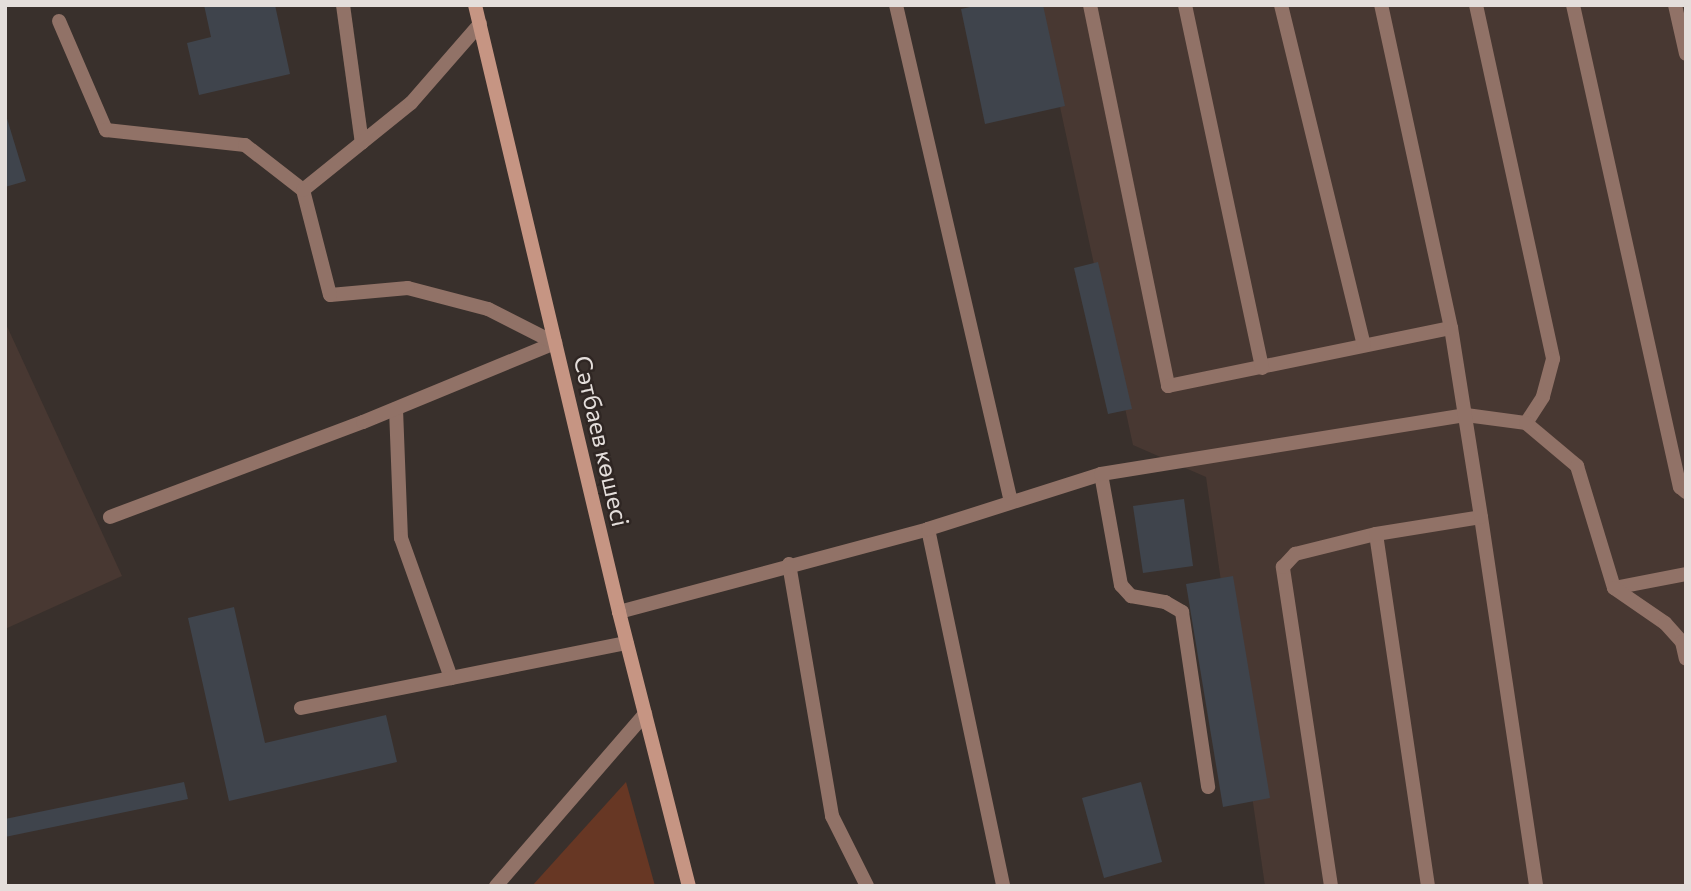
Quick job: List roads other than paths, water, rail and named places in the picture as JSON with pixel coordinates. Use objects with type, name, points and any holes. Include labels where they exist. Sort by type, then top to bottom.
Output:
[{"type":"main road","name":"Сәтбаев көшесі","points":[[475,5],[619,612],[689,886]]},
{"type":"lane","points":[[343,5],[362,143]]},
{"type":"lane","points":[[896,5],[1011,502]]},
{"type":"lane","points":[[1090,5],[1168,386],[1451,328]]},
{"type":"lane","points":[[1185,5],[1262,368]]},
{"type":"lane","points":[[1281,5],[1364,345]]},
{"type":"lane","points":[[1381,5],[1451,328],[1536,886]]},
{"type":"lane","points":[[1476,5],[1553,359],[1543,397],[1526,423]]},
{"type":"lane","points":[[1573,5],[1680,487],[1686,492]]},
{"type":"lane","points":[[1675,5],[1686,54]]},
{"type":"lane","points":[[59,21],[106,130],[245,145],[303,190],[330,295],[408,288],[488,309],[555,342]]},
{"type":"lane","points":[[303,190],[411,103],[480,24]]},
{"type":"lane","points":[[110,517],[396,409],[555,342]]},
{"type":"lane","points":[[396,409],[401,538],[451,678]]},
{"type":"lane","points":[[619,612],[789,564],[928,529],[1101,474],[1466,415],[1526,423],[1577,467],[1614,587],[1665,623],[1682,642],[1686,659]]},
{"type":"lane","points":[[1101,474],[1121,585],[1131,596],[1165,602],[1182,612],[1208,787]]},
{"type":"lane","points":[[1331,886],[1283,567],[1295,554],[1376,534],[1481,517]]},
{"type":"lane","points":[[928,529],[1003,886]]},
{"type":"lane","points":[[1376,534],[1428,886]]},
{"type":"lane","points":[[789,564],[832,816],[867,886]]},
{"type":"lane","points":[[1614,587],[1686,574]]},
{"type":"lane","points":[[300,708],[627,643]]},
{"type":"lane","points":[[496,886],[645,714]]}]
